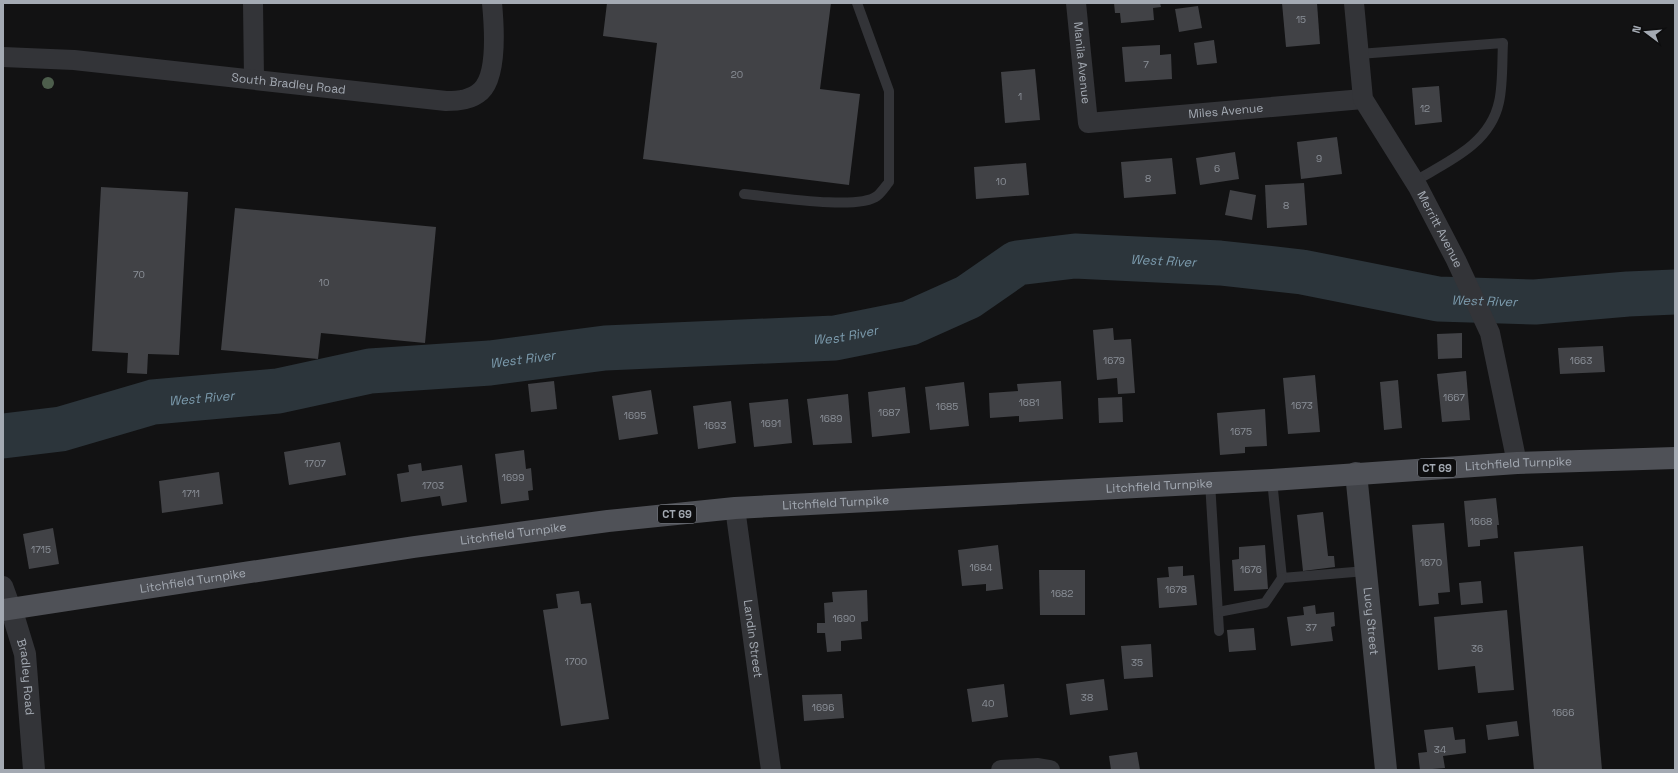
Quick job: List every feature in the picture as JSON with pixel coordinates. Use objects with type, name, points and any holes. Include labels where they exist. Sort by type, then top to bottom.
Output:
[{"type":"main road","name":"Litchfield Turnpike","points":[[7,609],[414,547],[608,521],[735,508],[1210,482],[1272,480],[1517,463],[1675,458]]},
{"type":"main road","name":"Lucy Street","points":[[1356,473],[1386,770]]},
{"type":"street","points":[[253,3],[254,79]]},
{"type":"street","name":"South Bradley Road","points":[[3,57],[74,60],[446,101],[462,100],[472,97],[482,90],[489,76],[492,64],[494,42],[492,3]]},
{"type":"street","name":"Manila Avenue","points":[[1076,3],[1088,123]]},
{"type":"street","name":"Merritt Avenue","points":[[1354,3],[1363,99],[1415,181],[1456,260],[1490,333],[1517,463]]},
{"type":"street","name":"Miles Avenue","points":[[1088,123],[1363,99]]},
{"type":"street","name":"Landin Street","points":[[735,508],[771,770]]},
{"type":"street","name":"Bradley Road","points":[[3,586],[7,609],[25,654],[34,770]]},
{"type":"street","points":[[1001,770],[1038,768],[1050,770]]},
{"type":"lane","points":[[744,194],[834,203],[855,202],[876,197],[889,182],[889,91],[857,3]]},
{"type":"lane","points":[[1359,54],[1503,43],[1499,102],[1488,129],[1469,148],[1415,181]]},
{"type":"lane","points":[[1218,612],[1265,603],[1282,578],[1272,480]]},
{"type":"lane","points":[[1210,482],[1220,631]]},
{"type":"lane","points":[[1282,578],[1366,571]]},
{"type":"building","points":[[607,3],[831,3],[820,89],[860,94],[849,185],[643,159],[657,43],[603,36]]},
{"type":"building","points":[[1114,3],[1160,3],[1161,7],[1153,8],[1154,20],[1121,23],[1120,13],[1115,13]]},
{"type":"building","points":[[1282,3],[1317,3],[1320,44],[1286,47]]},
{"type":"building","points":[[1198,6],[1202,28],[1179,32],[1175,9]]},
{"type":"building","points":[[1214,40],[1217,63],[1197,65],[1194,43]]},
{"type":"building","points":[[1160,45],[1160,55],[1171,54],[1172,79],[1125,82],[1122,47]]},
{"type":"building","points":[[1035,69],[1040,120],[1005,123],[1001,72]]},
{"type":"building","points":[[1439,86],[1442,122],[1415,125],[1412,88]]},
{"type":"building","points":[[1337,137],[1342,174],[1301,179],[1297,142]]},
{"type":"building","points":[[1235,152],[1239,179],[1200,185],[1196,158]]},
{"type":"building","points":[[1172,158],[1176,194],[1124,198],[1121,162]]},
{"type":"building","points":[[1026,163],[1029,195],[976,199],[974,167]]},
{"type":"building","points":[[1304,183],[1307,225],[1267,228],[1265,185]]},
{"type":"building","points":[[101,187],[188,192],[179,355],[148,354],[147,374],[127,373],[128,353],[92,351]]},
{"type":"building","points":[[1230,190],[1256,195],[1252,220],[1225,215]]},
{"type":"building","points":[[235,208],[436,227],[425,343],[321,333],[318,359],[221,350]]},
{"type":"building","points":[[1113,328],[1114,340],[1131,339],[1135,393],[1118,394],[1117,378],[1097,380],[1093,330]]},
{"type":"building","points":[[1462,333],[1462,358],[1438,359],[1437,334]]},
{"type":"building","points":[[1603,346],[1605,372],[1560,374],[1558,348]]},
{"type":"building","points":[[1466,371],[1470,420],[1442,422],[1437,374]]},
{"type":"building","points":[[1315,375],[1320,432],[1288,434],[1283,378]]},
{"type":"building","points":[[1398,380],[1402,428],[1384,430],[1380,382]]},
{"type":"building","points":[[554,381],[557,409],[531,412],[528,384]]},
{"type":"building","points":[[1061,381],[1063,419],[1019,422],[1019,416],[990,418],[989,393],[1018,391],[1017,384]]},
{"type":"building","points":[[964,382],[969,426],[930,430],[925,387]]},
{"type":"building","points":[[905,387],[910,433],[872,437],[868,392]]},
{"type":"building","points":[[651,390],[658,434],[619,440],[612,396]]},
{"type":"building","points":[[848,394],[852,443],[813,445],[807,399]]},
{"type":"building","points":[[1122,397],[1123,422],[1099,423],[1098,398]]},
{"type":"building","points":[[788,399],[792,443],[754,447],[749,403]]},
{"type":"building","points":[[731,401],[736,443],[698,449],[693,406]]},
{"type":"building","points":[[1265,409],[1267,446],[1245,447],[1245,453],[1220,455],[1217,413]]},
{"type":"building","points":[[340,442],[346,475],[289,485],[284,452]]},
{"type":"building","points":[[524,450],[526,469],[531,468],[533,490],[528,491],[529,500],[501,504],[495,454]]},
{"type":"building","points":[[421,463],[422,471],[462,465],[467,502],[442,506],[440,496],[401,502],[397,474],[409,472],[408,465]]},
{"type":"building","points":[[219,472],[223,504],[162,513],[159,481]]},
{"type":"building","points":[[1496,498],[1499,525],[1497,525],[1498,538],[1480,540],[1480,546],[1468,547],[1464,501]]},
{"type":"building","points":[[1323,512],[1328,556],[1334,556],[1335,567],[1303,571],[1297,515]]},
{"type":"building","points":[[1444,523],[1450,592],[1438,593],[1439,604],[1419,606],[1412,525]]},
{"type":"building","points":[[53,528],[59,564],[29,569],[23,534]]},
{"type":"building","points":[[998,545],[1003,589],[986,591],[986,584],[962,586],[958,550]]},
{"type":"building","points":[[1265,545],[1268,589],[1234,591],[1232,560],[1239,559],[1239,547]]},
{"type":"building","points":[[1583,546],[1602,770],[1534,770],[1514,552]]},
{"type":"building","points":[[1183,566],[1183,576],[1194,575],[1197,605],[1159,608],[1157,578],[1169,577],[1168,567]]},
{"type":"building","points":[[1039,570],[1085,570],[1085,615],[1040,615]]},
{"type":"building","points":[[1481,581],[1483,603],[1461,605],[1459,583]]},
{"type":"building","points":[[867,590],[868,621],[861,622],[862,639],[841,641],[841,651],[827,652],[825,633],[817,633],[817,623],[825,623],[824,603],[833,602],[832,592]]},
{"type":"building","points":[[579,591],[581,604],[591,603],[609,719],[561,726],[543,610],[558,608],[556,594]]},
{"type":"building","points":[[1315,605],[1316,614],[1334,612],[1335,626],[1331,627],[1333,641],[1291,646],[1287,617],[1304,615],[1303,607]]},
{"type":"building","points":[[1507,610],[1514,690],[1478,693],[1475,666],[1438,670],[1434,617]]},
{"type":"building","points":[[1254,628],[1256,650],[1229,652],[1227,630]]},
{"type":"building","points":[[1151,644],[1153,677],[1124,679],[1121,646]]},
{"type":"building","points":[[1104,679],[1108,710],[1070,715],[1066,684]]},
{"type":"building","points":[[1004,684],[1008,717],[972,722],[967,689]]},
{"type":"building","points":[[842,694],[844,718],[804,721],[802,695]]},
{"type":"building","points":[[1517,721],[1519,736],[1488,740],[1486,725]]},
{"type":"building","points":[[1453,727],[1455,740],[1465,739],[1466,753],[1443,756],[1445,768],[1420,770],[1418,753],[1427,752],[1424,730]]},
{"type":"building","points":[[1137,752],[1140,770],[1111,770],[1109,756]]},
{"type":"waterway","name":"West River","points":[[3,436],[61,429],[153,402],[278,391],[370,371],[490,363],[605,348],[835,338],[910,323],[968,297],[1017,263],[1075,256],[1220,263],[1302,272],[1438,299],[1535,302],[1628,294],[1675,292]]}]
